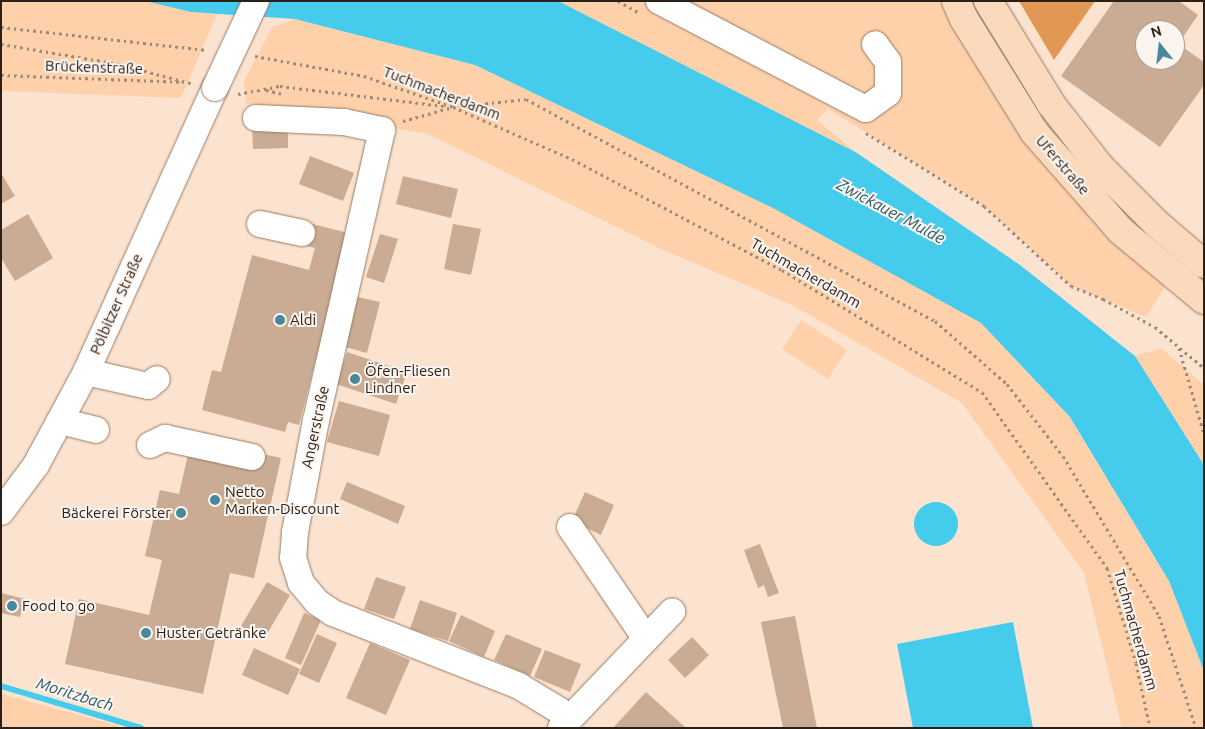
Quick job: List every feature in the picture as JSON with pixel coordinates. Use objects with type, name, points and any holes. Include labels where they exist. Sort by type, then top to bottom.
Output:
[{"type":"main road","name":"Uferstraße","points":[[956,1],[974,35],[1035,133],[1121,231],[1204,300]]},
{"type":"main road","name":"Uferstraße","points":[[988,1],[1051,104],[1101,168],[1158,226],[1204,264]]},
{"type":"street","name":"Pölbitzer Straße","points":[[1,512],[36,466],[86,372],[256,1]]},
{"type":"street","points":[[651,8],[866,109],[888,93],[888,62],[875,44]]},
{"type":"street","points":[[256,118],[344,122],[382,130]]},
{"type":"street","name":"Angerstraße","points":[[382,130],[316,420],[293,558],[301,583],[317,602],[333,613],[519,686],[565,722],[672,612]]},
{"type":"street","points":[[260,224],[302,233]]},
{"type":"street","points":[[86,372],[148,386],[157,379]]},
{"type":"street","points":[[60,421],[96,430]]},
{"type":"street","points":[[150,445],[165,438],[252,457]]},
{"type":"street","points":[[570,527],[646,639]]},
{"type":"path","points":[[618,1],[651,8]]},
{"type":"path","points":[[1,27],[218,52]]},
{"type":"path","points":[[1,44],[119,64],[215,88]]},
{"type":"path","name":"Tuchmacherdamm","points":[[247,55],[364,76],[452,107],[572,159],[782,270],[982,392],[1108,568],[1136,663],[1150,728]]},
{"type":"path","name":"Brückenstraße","points":[[1,75],[186,82]]},
{"type":"path","points":[[242,94],[280,86],[452,107]]},
{"type":"path","points":[[382,130],[393,123],[452,107],[526,99],[935,321],[1007,384],[1063,456],[1159,616],[1196,728]]},
{"type":"path","points":[[861,130],[984,206],[1071,286],[1103,299],[1155,327],[1204,368]]},
{"type":"path","points":[[1179,347],[1204,434]]},
{"type":"shaded area","points":[[1,1],[145,1],[191,12],[217,14],[181,98],[1,91]]},
{"type":"shaded area","points":[[558,1],[943,1],[1114,240],[1165,287],[1146,317],[1071,286],[984,206],[828,109],[817,120],[859,155]]},
{"type":"shaded area","points":[[1019,1],[1095,1],[1054,60]]},
{"type":"shaded area","points":[[295,19],[475,65],[773,208],[981,323],[1070,417],[1169,581],[1204,671],[1204,728],[1122,728],[1084,573],[962,403],[792,305],[661,249],[428,134],[246,103],[244,81],[272,27]]},
{"type":"shaded area","points":[[801,320],[847,350],[828,379],[782,349]]},
{"type":"shaded area","points":[[1161,348],[1204,385],[1204,465],[1135,356]]},
{"type":"shaded area","points":[[1,694],[116,725],[120,728],[1,728]]},
{"type":"water","name":"Zwickauer Mulde","points":[[145,1],[558,1],[857,153],[1020,265],[1135,356],[1204,465],[1204,671],[1169,581],[1070,417],[981,323],[773,208],[475,65],[295,19],[191,12]]},
{"type":"water","points":[[932,502],[940,502],[952,508],[958,524],[952,540],[940,546],[932,546],[920,540],[914,528],[914,520],[920,508]]},
{"type":"water","points":[[1013,622],[1033,728],[913,728],[897,644]]},
{"type":"building","points":[[1114,1],[1179,1],[1198,15],[1185,34],[1185,20],[1135,20],[1135,70],[1185,70],[1185,49],[1204,62],[1204,85],[1160,147],[1061,76]]},
{"type":"building","points":[[252,126],[288,126],[288,148],[253,149]]},
{"type":"building","points":[[310,156],[354,173],[343,201],[299,184]]},
{"type":"building","points":[[1,173],[15,196],[1,204]]},
{"type":"building","points":[[403,176],[458,189],[451,218],[396,204]]},
{"type":"building","points":[[28,214],[53,258],[15,281],[1,258],[1,230]]},
{"type":"building","name":"Aldi","points":[[305,222],[348,233],[299,425],[288,422],[285,432],[202,410],[212,370],[221,372],[252,255],[309,270],[315,248],[299,244]]},
{"type":"building","points":[[453,224],[481,229],[471,275],[444,269]]},
{"type":"building","points":[[380,234],[398,239],[384,283],[366,277]]},
{"type":"building","points":[[358,297],[380,302],[367,353],[345,347]]},
{"type":"building","points":[[347,352],[407,372],[396,404],[336,384]]},
{"type":"building","points":[[339,401],[390,415],[379,456],[327,442]]},
{"type":"building","points":[[189,450],[254,452],[281,458],[254,578],[230,573],[203,694],[65,664],[79,599],[149,615],[162,560],[145,556],[160,490],[179,494]]},
{"type":"building","points":[[347,482],[405,506],[398,524],[340,499]]},
{"type":"building","points":[[585,492],[614,505],[601,535],[572,521]]},
{"type":"building","points":[[760,544],[779,593],[768,597],[764,585],[758,588],[744,550]]},
{"type":"building","points":[[376,577],[406,587],[394,619],[364,609]]},
{"type":"building","points":[[267,582],[290,595],[264,639],[241,626]]},
{"type":"building","name":"Food to go","points":[[1,593],[25,599],[20,617],[1,613]]},
{"type":"building","points":[[420,600],[457,613],[448,641],[410,629]]},
{"type":"building","points":[[304,613],[321,620],[301,665],[285,658]]},
{"type":"building","points":[[461,615],[495,631],[484,657],[449,641]]},
{"type":"building","points":[[795,616],[817,728],[783,728],[761,622]]},
{"type":"building","points":[[317,634],[337,643],[319,683],[299,674]]},
{"type":"building","points":[[506,634],[542,649],[530,676],[494,660]]},
{"type":"building","points":[[692,637],[709,655],[685,678],[668,660]]},
{"type":"building","points":[[370,643],[410,660],[386,715],[346,698]]},
{"type":"building","points":[[254,648],[300,669],[288,695],[242,675]]},
{"type":"building","points":[[545,650],[581,664],[570,692],[534,677]]},
{"type":"building","points":[[646,692],[686,728],[613,728]]},
{"type":"waterway","name":"Moritzbach","points":[[1,686],[141,728]]},
{"type":"place","name":"Aldi","points":[[280,320]]},
{"type":"place","name":"Öfen-Fliesen Lindner","points":[[355,379]]},
{"type":"place","name":"Netto Marken-Discount","points":[[215,500]]},
{"type":"place","name":"Bäckerei Förster","points":[[181,513]]},
{"type":"place","name":"Food to go","points":[[12,606]]},
{"type":"place","name":"Huster Getränke","points":[[146,633]]}]
